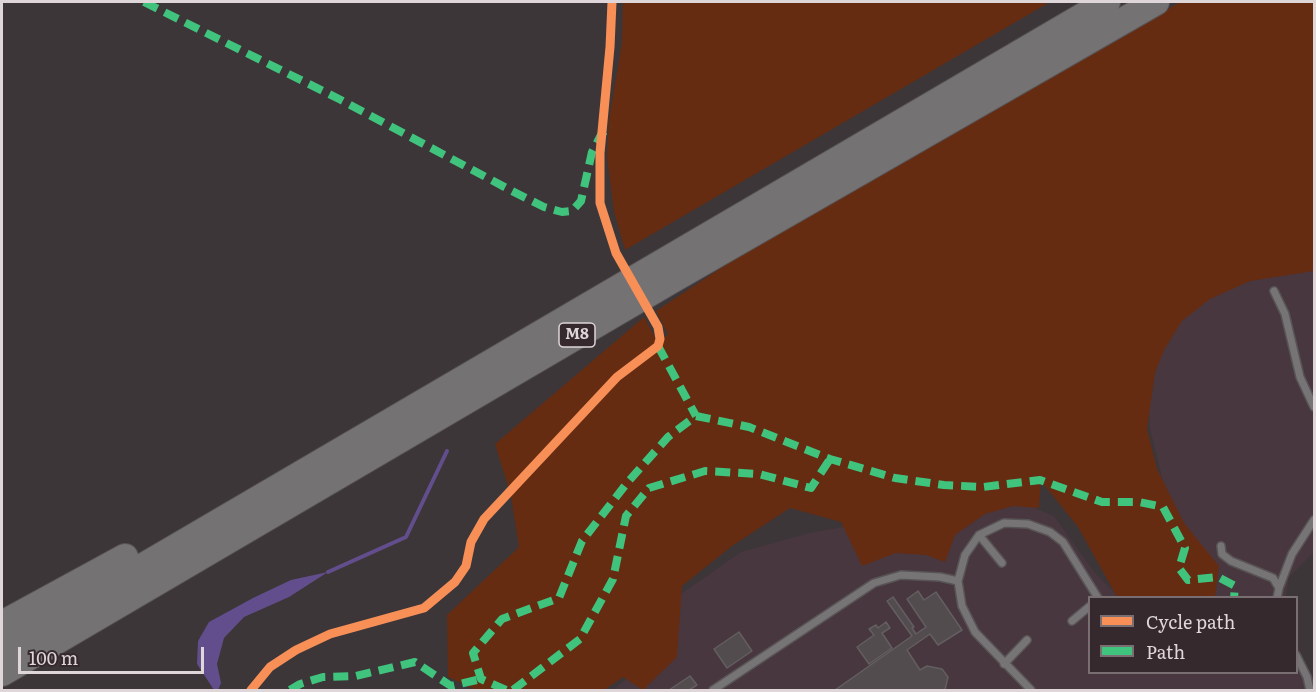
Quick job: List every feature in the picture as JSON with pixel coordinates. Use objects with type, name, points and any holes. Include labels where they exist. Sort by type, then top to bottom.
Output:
[{"type":"highway","name":"M8","points":[[2,649],[1107,2]]},
{"type":"highway","name":"M8","points":[[2,674],[662,286],[1156,2]]},
{"type":"highway","name":"M8","points":[[2,624],[621,286]]},
{"type":"lane","points":[[1274,291],[1285,315],[1300,377],[1314,407]]},
{"type":"lane","points":[[1277,596],[1292,554],[1314,520]]},
{"type":"lane","points":[[1031,690],[975,632],[962,606],[958,581],[965,555],[979,535],[1004,523],[1028,524],[1050,532],[1063,542],[1097,596]]},
{"type":"lane","points":[[979,535],[1002,563]]},
{"type":"lane","points":[[1221,546],[1222,554],[1231,561],[1273,578],[1279,588]]},
{"type":"lane","points":[[713,690],[874,583],[901,575],[940,577],[958,581]]},
{"type":"lane","points":[[1072,621],[1088,607]]},
{"type":"lane","points":[[1004,664],[1028,640]]},
{"type":"lane","points":[[1298,659],[1307,677],[1310,690]]},
{"type":"shaded area","points":[[623,2],[1050,2],[625,250],[614,212],[607,157],[609,120],[622,43]]},
{"type":"shaded area","points":[[1180,2],[1314,2],[1314,271],[1250,281],[1210,299],[1182,321],[1164,350],[1155,373],[1147,429],[1157,469],[1184,523],[1219,566],[1215,596],[1116,596],[1078,527],[1041,481],[1039,508],[1013,506],[985,514],[955,535],[945,562],[926,555],[896,553],[862,566],[841,522],[790,508],[732,546],[682,586],[677,657],[643,690],[623,677],[604,690],[476,690],[448,677],[447,615],[519,547],[511,496],[495,444],[644,317],[658,343],[668,334],[656,311],[783,227],[1045,81]]},
{"type":"shaded area","points":[[1314,262],[1314,552],[1289,577],[1286,596],[1205,596],[1167,497],[1150,429],[1145,353],[1217,281]]},
{"type":"shaded area","points":[[1028,505],[1054,516],[1094,572],[1118,596],[1088,596],[1088,674],[1298,674],[1298,647],[1314,679],[1314,690],[613,690],[630,676],[668,603],[741,552],[809,533],[928,512]]},
{"type":"shaded area","points":[[328,572],[289,597],[244,617],[224,638],[217,664],[221,683],[218,690],[214,690],[197,664],[198,641],[209,622],[291,580]]},
{"type":"building","points":[[918,591],[924,600],[936,592],[962,630],[938,645],[930,634],[907,650],[920,670],[927,666],[942,669],[948,677],[945,690],[835,690],[912,636],[887,601],[893,597],[914,627],[912,628],[916,634],[926,627],[907,599]]},
{"type":"building","points":[[886,622],[890,628],[882,633],[892,648],[869,664],[857,647],[874,635],[869,629],[876,625],[878,628]]},
{"type":"building","points":[[739,632],[752,651],[727,668],[714,649]]},
{"type":"building","points":[[690,676],[697,685],[689,690],[669,690]]},
{"type":"waterway","points":[[328,572],[406,537],[447,451]]},
{"type":"marked path","points":[[144,2],[341,100],[512,191],[544,207],[562,212],[572,211],[581,201],[592,152],[602,133],[612,127]]},
{"type":"marked path","points":[[658,346],[696,416]]},
{"type":"marked path","points":[[506,690],[481,679],[473,653],[502,619],[559,598],[582,541],[627,483],[668,437],[696,416],[749,427],[830,459],[895,478],[944,485],[983,487],[1040,480],[1102,502],[1139,502],[1163,507],[1185,548],[1179,568],[1188,580],[1218,577],[1235,586],[1234,596]]},
{"type":"marked path","points":[[513,690],[580,639],[613,579],[626,516],[649,488],[705,471],[759,474],[811,488],[830,459]]},
{"type":"marked path","points":[[290,690],[300,684],[323,677],[356,676],[415,662],[451,686],[481,679]]},
{"type":"cycle path","points":[[251,690],[270,667],[296,650],[330,634],[424,608],[455,582],[466,566],[471,542],[484,519],[617,377],[658,346],[660,339],[658,327],[616,253],[600,203],[600,153],[612,2]]}]
